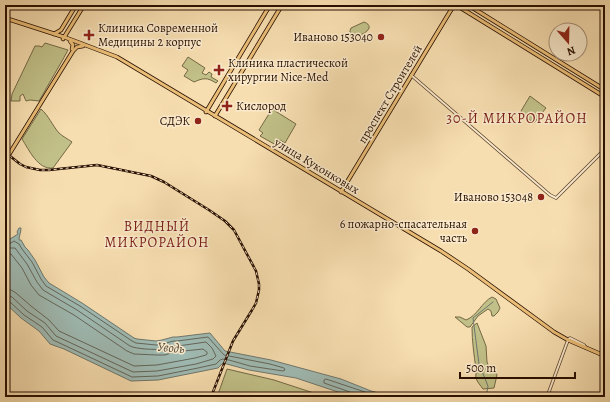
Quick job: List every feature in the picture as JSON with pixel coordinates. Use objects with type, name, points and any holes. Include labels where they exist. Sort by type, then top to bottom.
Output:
[{"type":"main road","points":[[54,34],[61,30],[76,5]]},
{"type":"main road","points":[[63,38],[84,5]]},
{"type":"main road","points":[[210,113],[270,5]]},
{"type":"main road","points":[[210,113],[217,112],[282,5]]},
{"type":"main road","points":[[454,5],[605,97]]},
{"type":"main road","name":"проспект Строителей","points":[[341,191],[454,5]]},
{"type":"main road","points":[[468,5],[548,55]]},
{"type":"main road","points":[[70,16],[75,19]]},
{"type":"main road","name":"улица Куконковых","points":[[5,19],[63,38]]},
{"type":"main road","name":"улица Куконковых","points":[[5,19],[118,57],[460,264],[547,329],[604,356]]},
{"type":"main road","points":[[66,33],[66,37],[73,45],[73,50]]},
{"type":"main road","points":[[5,160],[78,43]]},
{"type":"main road","name":"улица Куконковых","points":[[78,43],[82,46],[117,59],[296,165]]},
{"type":"main road","points":[[73,50],[82,46]]},
{"type":"main road","points":[[560,62],[605,90]]},
{"type":"main road","name":"улица Куконковых","points":[[568,340],[604,356]]},
{"type":"street","points":[[529,50],[532,45]]},
{"type":"street","points":[[411,75],[550,196],[556,198],[605,148]]},
{"type":"street","points":[[580,82],[583,76]]},
{"type":"street","points":[[547,397],[568,340]]},
{"type":"shaded area","points":[[364,22],[369,25],[366,32],[357,36],[352,36],[350,33],[351,28]]},
{"type":"shaded area","points":[[45,43],[68,50],[39,101],[26,101],[23,94],[20,96],[20,101],[11,101],[12,94],[35,46],[42,47]]},
{"type":"shaded area","points":[[188,57],[205,68],[202,73],[206,75],[209,72],[212,74],[211,77],[218,81],[216,83],[205,79],[194,82],[184,76],[188,70],[182,66]]},
{"type":"shaded area","points":[[530,96],[546,108],[534,123],[522,114],[521,111]]},
{"type":"shaded area","points":[[41,109],[59,133],[72,142],[53,168],[48,168],[38,163],[22,139]]},
{"type":"shaded area","points":[[272,109],[296,124],[285,143],[280,140],[276,145],[260,136],[263,133],[259,130]]},
{"type":"shaded area","points":[[492,297],[496,299],[500,308],[494,316],[492,316],[491,311],[488,309],[478,316],[470,327],[467,327],[455,317],[460,317],[466,320],[470,318],[488,299]]},
{"type":"shaded area","points":[[477,323],[486,346],[487,362],[489,367],[495,370],[497,375],[494,388],[483,389],[476,377],[472,327]]},
{"type":"shaded area","points":[[227,369],[274,380],[326,397],[217,397]]},
{"type":"water","name":"Уводь","points":[[19,228],[21,228],[19,240],[21,240],[35,260],[49,283],[134,338],[156,341],[173,337],[210,333],[225,351],[271,360],[341,379],[371,391],[395,397],[353,397],[296,378],[249,370],[223,363],[218,368],[158,380],[131,381],[64,349],[50,344],[39,331],[21,318],[5,303],[5,239],[10,239],[18,234],[17,232]]},
{"type":"waterway","points":[[486,397],[488,386],[479,364],[473,318],[493,302]]},
{"type":"railway","points":[[5,152],[20,164],[40,170],[97,165],[151,176],[164,182],[209,210],[225,221],[234,230],[256,271],[259,290],[256,303],[233,341],[211,397]]},
{"type":"place","name":"Клиника Современной Медицины 2 корпус","points":[[89,35]]},
{"type":"place","name":"Иваново 153040","points":[[381,37]]},
{"type":"place","name":"Клиника пластической хирургии Nice-Med","points":[[219,70]]},
{"type":"place","name":"Кислород","points":[[227,106]]},
{"type":"place","name":"СДЭК","points":[[198,121]]},
{"type":"place","name":"Иваново 153048","points":[[541,197]]},
{"type":"place","name":"6 пожарно-спасательная часть","points":[[475,231]]},
{"type":"district","name":"30-Й МИКРОРАЙОН","points":[[517,118]]},
{"type":"district","name":"ВИДНЫЙ МИКРОРАЙОН","points":[[157,234]]}]
